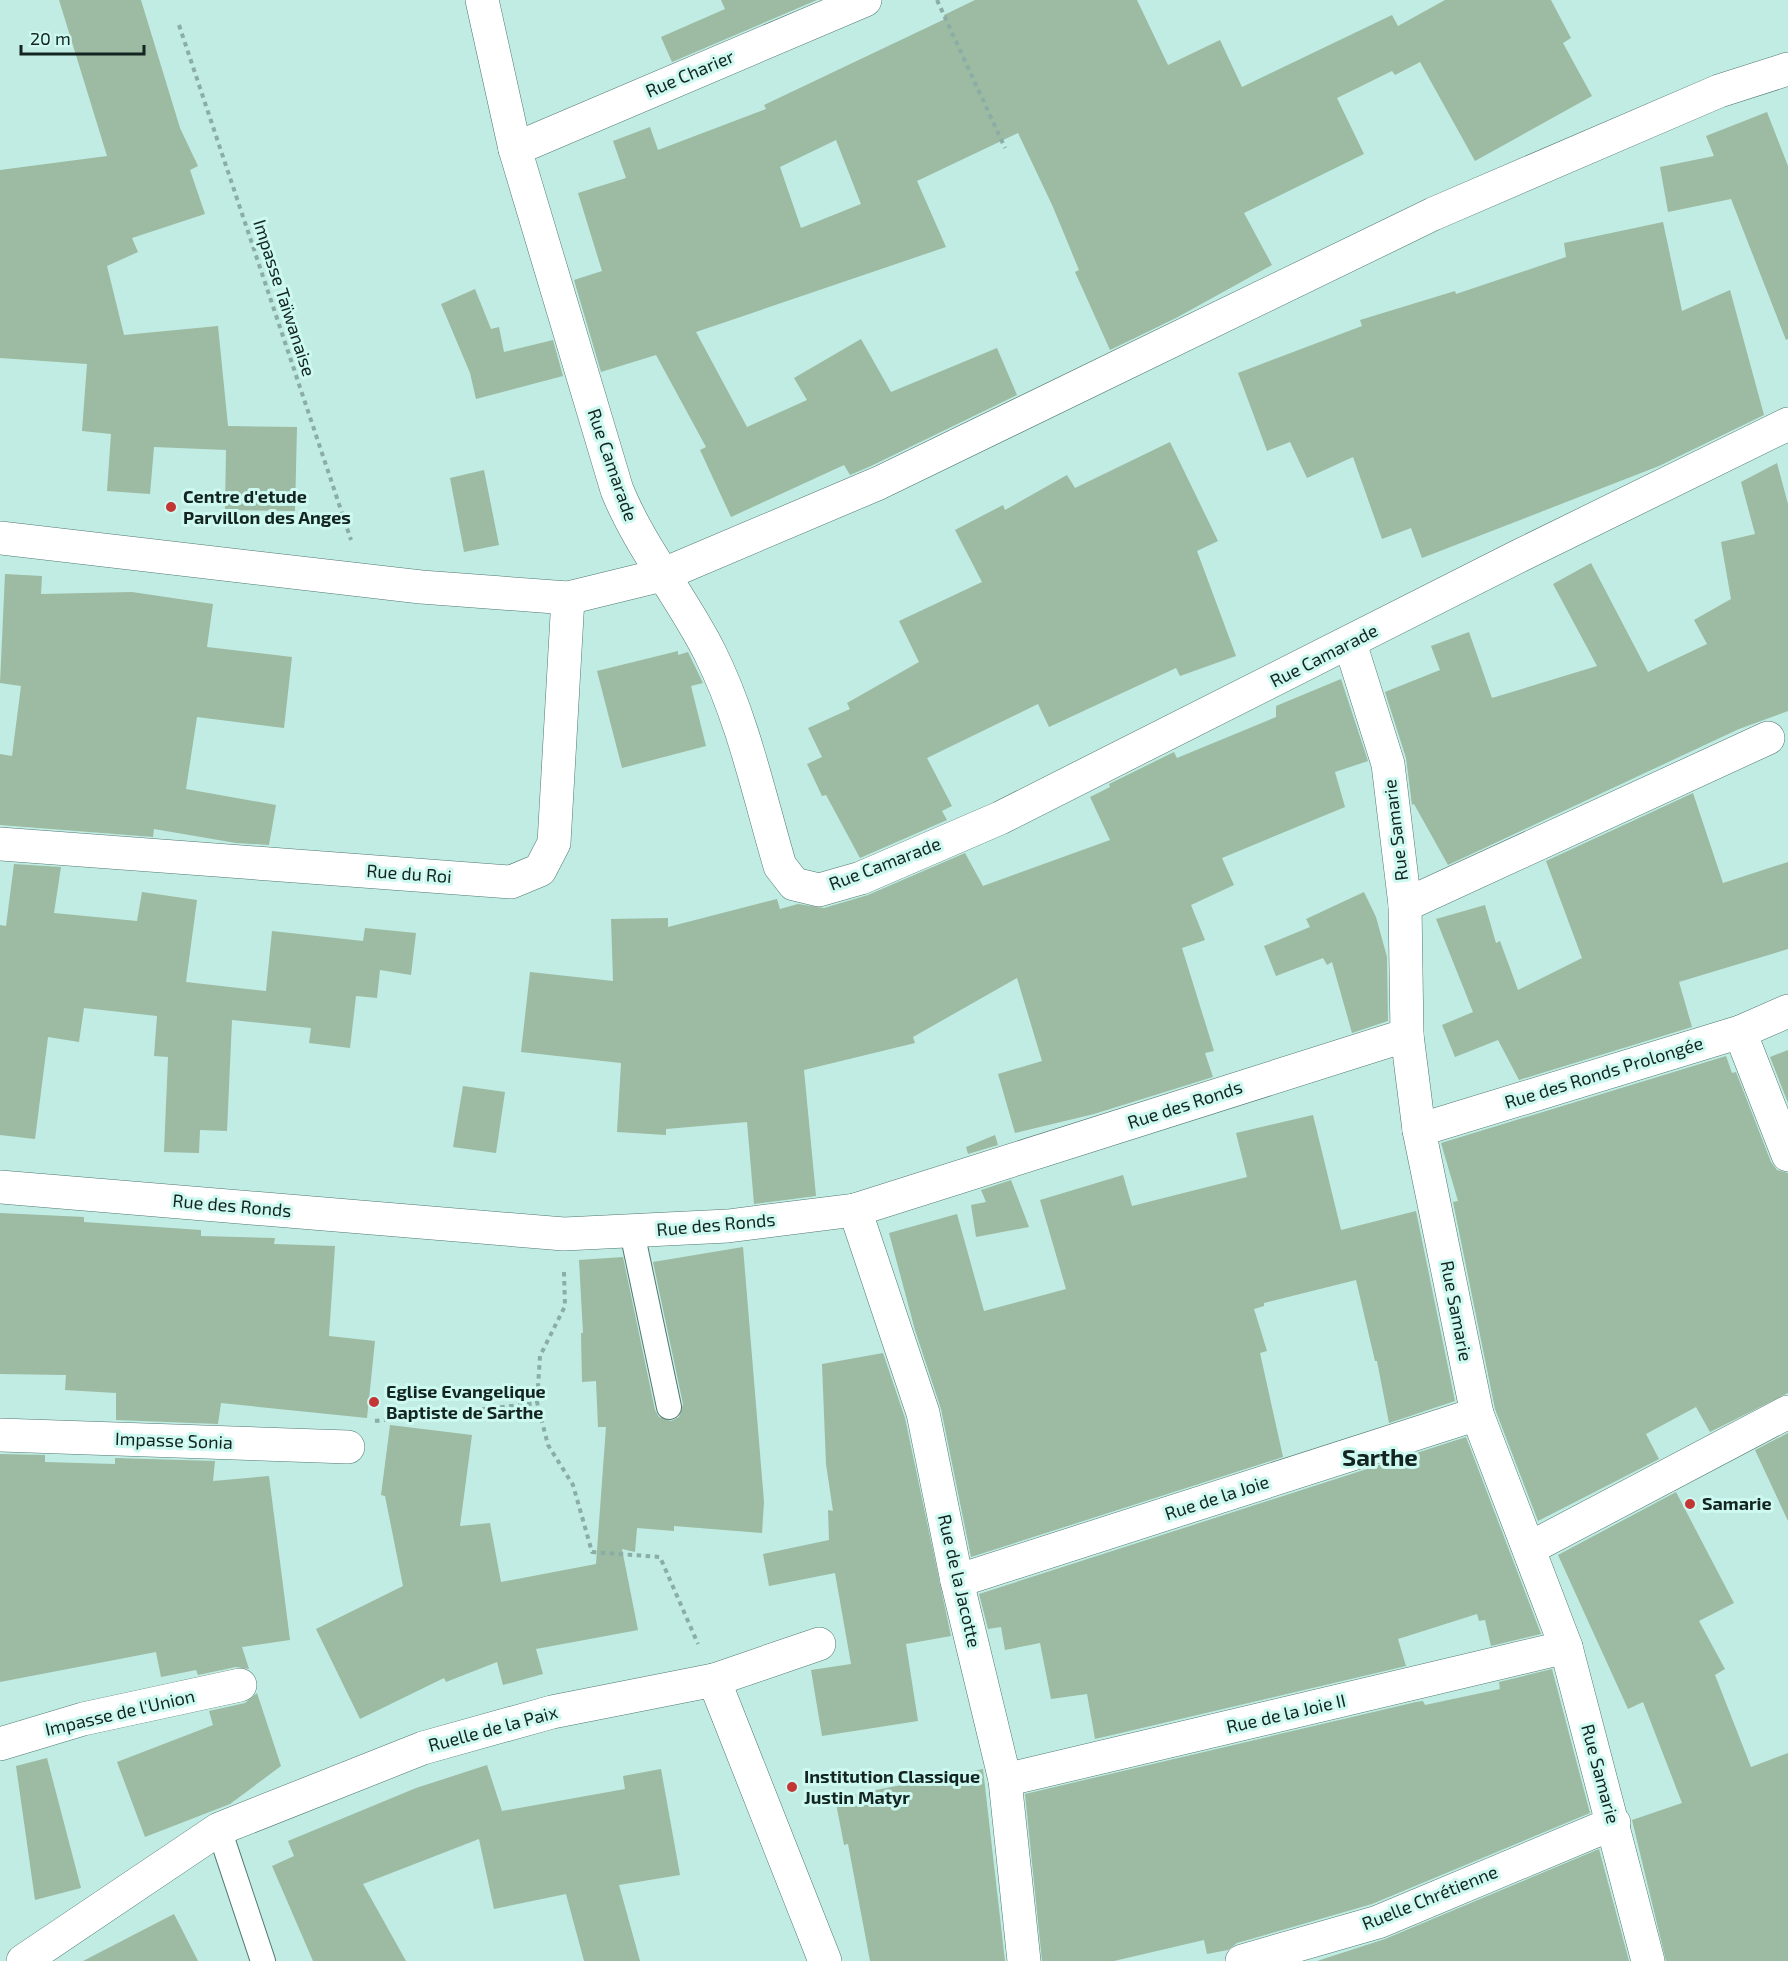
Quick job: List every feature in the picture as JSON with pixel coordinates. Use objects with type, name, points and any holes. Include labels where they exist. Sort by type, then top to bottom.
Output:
[{"type":"street","name":"Rue Camarade","points":[[482,0],[515,149],[617,490],[631,525],[709,650],[729,693],[780,866],[794,884],[819,890],[861,878],[1000,818],[1519,556],[1788,424]]},
{"type":"street","name":"Rue Charier","points":[[515,149],[865,0]]},
{"type":"street","points":[[0,538],[421,588],[568,598],[662,575],[879,483],[1433,214],[1719,91],[1788,69]]},
{"type":"street","name":"Rue du Roi","points":[[0,844],[511,882],[540,870],[554,843],[568,598]]},
{"type":"street","name":"Rue Samarie","points":[[1350,643],[1388,764],[1406,905],[1407,1035],[1419,1130],[1477,1414],[1566,1647],[1614,1823],[1647,1961]]},
{"type":"street","points":[[1406,905],[1768,738]]},
{"type":"street","name":"Rue des Ronds Prolongée","points":[[1419,1130],[1740,1032],[1788,1011]]},
{"type":"street","points":[[1740,1032],[1788,1155]]},
{"type":"street","name":"Rue des Ronds","points":[[0,1187],[564,1234],[728,1226],[855,1210],[1407,1035]]},
{"type":"street","name":"Rue de la Jacotte","points":[[855,1210],[924,1413],[957,1581],[1005,1780],[1024,1961]]},
{"type":"street","points":[[1530,1548],[1788,1412]]},
{"type":"street","name":"Rue de la Joie","points":[[957,1581],[1477,1414]]},
{"type":"street","name":"Impasse Sonia","points":[[0,1435],[348,1447]]},
{"type":"street","name":"Ruelle de la Paix","points":[[23,1961],[219,1829],[423,1748],[552,1712],[714,1680],[819,1644]]},
{"type":"street","name":"Rue de la Joie II","points":[[1005,1780],[1566,1647]]},
{"type":"street","points":[[714,1680],[825,1961]]},
{"type":"street","name":"Impasse de l'Union","points":[[0,1744],[83,1719],[240,1685]]},
{"type":"street","name":"Ruelle Chrétienne","points":[[1242,1961],[1377,1922],[1614,1823]]},
{"type":"lane","points":[[632,1232],[669,1407]]},
{"type":"lane","points":[[219,1829],[263,1961]]},
{"type":"path","points":[[937,0],[1005,148]]},
{"type":"path","name":"Impasse Taïwanaise","points":[[179,25],[364,580]]},
{"type":"path","points":[[564,1234],[565,1306],[540,1356],[538,1403],[548,1444],[573,1485],[592,1552],[631,1557],[660,1557],[714,1680]]},
{"type":"path","points":[[348,1447],[347,1424],[538,1403]]},
{"type":"building","points":[[59,0],[141,0],[180,128],[198,166],[190,170],[205,214],[132,238],[138,252],[107,266],[124,335],[218,326],[228,426],[297,427],[295,511],[225,510],[226,450],[154,447],[150,494],[107,491],[111,434],[82,431],[87,364],[0,358],[0,170],[107,156]]},
{"type":"building","points":[[721,0],[817,0],[672,62],[661,37],[725,9]]},
{"type":"building","points":[[975,0],[1137,0],[1168,65],[1220,40],[1242,87],[1392,15],[1398,26],[1445,0],[1551,0],[1571,38],[1563,43],[1592,96],[1475,161],[1420,62],[1395,75],[1392,71],[1337,98],[1364,154],[1244,213],[1272,265],[1176,318],[1110,350],[1075,272],[1079,270],[1053,207],[1018,133],[917,181],[946,247],[696,332],[747,427],[807,400],[794,378],[861,339],[891,392],[997,348],[1017,395],[850,475],[844,465],[731,517],[700,450],[706,447],[656,355],[601,372],[574,280],[602,271],[578,193],[626,178],[613,141],[650,127],[658,150],[766,109],[764,105],[945,19],[944,15]],"holes":[[[836,140],[861,204],[801,228],[780,167]]]},
{"type":"building","points":[[1767,112],[1788,166],[1788,339],[1786,340],[1731,199],[1668,212],[1660,167],[1714,156],[1706,136]]},
{"type":"building","points":[[1663,222],[1682,311],[1730,290],[1764,415],[1659,466],[1422,558],[1411,528],[1382,539],[1353,457],[1307,478],[1290,442],[1267,451],[1238,373],[1362,326],[1360,320],[1455,291],[1456,294],[1566,257],[1564,243]]},
{"type":"building","points":[[475,289],[491,329],[499,327],[504,352],[553,340],[563,376],[476,399],[470,373],[441,304]]},
{"type":"building","points":[[1170,442],[1218,541],[1197,551],[1236,656],[1180,676],[1176,668],[1049,727],[1038,704],[927,758],[952,806],[942,811],[947,820],[860,858],[826,795],[822,796],[807,764],[822,757],[808,728],[850,709],[847,703],[919,662],[899,621],[982,582],[955,530],[1003,505],[1005,510],[1067,475],[1075,488]]},
{"type":"building","points":[[1777,463],[1788,504],[1788,711],[1739,729],[1448,865],[1414,804],[1412,805],[1406,758],[1385,692],[1440,670],[1431,646],[1469,632],[1492,698],[1597,666],[1553,584],[1591,563],[1648,672],[1707,644],[1694,620],[1731,599],[1721,542],[1755,534],[1741,482]]},
{"type":"building","points":[[484,470],[499,545],[464,552],[450,478]]},
{"type":"building","points":[[5,574],[42,576],[41,594],[132,592],[213,604],[207,647],[292,657],[284,728],[197,717],[186,789],[276,805],[269,845],[236,843],[154,829],[153,837],[0,825],[0,754],[12,756],[21,686],[0,683]]},
{"type":"building","points":[[678,651],[678,655],[688,652],[703,683],[691,686],[706,746],[622,768],[597,671]]},
{"type":"building","points":[[1341,679],[1368,761],[1335,772],[1345,807],[1222,858],[1234,885],[1191,905],[1205,940],[1182,948],[1214,1051],[1205,1053],[1213,1077],[1094,1114],[1015,1133],[998,1074],[1042,1061],[1017,978],[913,1037],[915,1043],[804,1070],[816,1196],[754,1204],[747,1122],[666,1129],[666,1135],[617,1132],[621,1063],[521,1052],[530,972],[613,981],[611,919],[668,918],[668,927],[777,899],[780,909],[798,904],[824,908],[868,895],[965,853],[983,886],[1110,840],[1090,797],[1110,787],[1109,784],[1174,752],[1177,758],[1276,717],[1276,706]]},
{"type":"building","points":[[1693,793],[1723,883],[1788,862],[1788,949],[1679,982],[1692,1027],[1519,1080],[1498,1040],[1455,1057],[1442,1025],[1473,1012],[1436,919],[1485,905],[1496,943],[1500,941],[1518,990],[1582,958],[1546,861]]},
{"type":"building","points":[[14,864],[61,867],[54,913],[137,921],[142,892],[197,900],[186,982],[266,991],[272,931],[363,941],[365,928],[416,933],[411,975],[380,970],[377,998],[356,996],[350,1048],[309,1043],[311,1028],[232,1020],[227,1131],[200,1130],[199,1153],[164,1152],[168,1057],[154,1056],[157,1016],[84,1008],[79,1042],[48,1037],[35,1139],[0,1135],[0,925],[6,926]]},
{"type":"building","points":[[1364,892],[1376,917],[1387,957],[1388,1021],[1352,1033],[1332,962],[1327,965],[1323,958],[1276,976],[1264,946],[1310,927],[1306,919]]},
{"type":"building","points":[[1788,1050],[1788,1103],[1770,1057]]},
{"type":"building","points":[[1726,1056],[1732,1073],[1736,1072],[1771,1162],[1777,1170],[1788,1173],[1788,1393],[1710,1432],[1696,1407],[1646,1434],[1659,1459],[1538,1521],[1495,1409],[1453,1202],[1458,1201],[1441,1143]]},
{"type":"building","points":[[463,1086],[505,1092],[496,1153],[453,1147]]},
{"type":"building","points":[[1313,1115],[1341,1230],[1416,1211],[1455,1401],[1389,1423],[1377,1361],[1375,1361],[1356,1280],[1264,1303],[1264,1306],[1254,1309],[1267,1351],[1260,1353],[1283,1457],[971,1557],[941,1409],[915,1330],[889,1233],[957,1214],[984,1311],[1066,1289],[1040,1200],[1123,1175],[1132,1206],[1247,1177],[1236,1133]]},
{"type":"building","points":[[995,1135],[998,1145],[968,1154],[966,1147]]},
{"type":"building","points":[[1011,1180],[1029,1227],[976,1237],[971,1205],[986,1202],[981,1190]]},
{"type":"building","points":[[0,1213],[84,1217],[84,1222],[201,1230],[201,1236],[275,1238],[274,1244],[335,1246],[329,1336],[375,1341],[367,1418],[221,1403],[218,1424],[116,1420],[116,1393],[65,1390],[66,1375],[0,1374]]},
{"type":"building","points":[[743,1247],[764,1502],[762,1533],[674,1526],[674,1531],[637,1528],[635,1552],[622,1549],[638,1630],[536,1649],[543,1674],[503,1685],[497,1662],[446,1682],[444,1678],[360,1719],[316,1629],[403,1586],[385,1496],[381,1495],[390,1425],[472,1435],[460,1526],[490,1523],[501,1582],[596,1564],[606,1427],[598,1427],[596,1381],[582,1382],[581,1333],[583,1333],[579,1260],[623,1257],[655,1410],[659,1417],[671,1421],[679,1417],[683,1404],[653,1262]]},
{"type":"building","points":[[883,1353],[905,1418],[951,1636],[906,1644],[918,1721],[822,1736],[811,1670],[851,1664],[835,1573],[769,1586],[763,1554],[829,1540],[828,1510],[833,1511],[826,1464],[822,1364]]},
{"type":"building","points":[[1788,1433],[1788,1521],[1755,1450]]},
{"type":"building","points":[[1466,1437],[1541,1634],[1491,1646],[1485,1620],[1479,1621],[1477,1614],[1398,1639],[1406,1666],[1095,1739],[1087,1694],[1051,1699],[1040,1643],[1005,1650],[1001,1627],[988,1629],[979,1594]]},
{"type":"building","points":[[0,1454],[45,1455],[45,1462],[115,1464],[115,1458],[215,1461],[213,1481],[269,1476],[290,1640],[242,1647],[249,1669],[236,1667],[198,1675],[196,1670],[161,1677],[156,1652],[0,1682]]},
{"type":"building","points":[[1676,1492],[1734,1603],[1699,1621],[1725,1669],[1715,1675],[1751,1767],[1788,1753],[1788,1961],[1666,1961],[1632,1820],[1682,1803],[1643,1702],[1628,1709],[1558,1555]]},
{"type":"building","points":[[1552,1669],[1590,1813],[1372,1904],[1237,1943],[1228,1950],[1207,1954],[1204,1940],[1114,1961],[1042,1961],[1025,1794],[1416,1702],[1423,1701],[1425,1705],[1500,1689],[1499,1682]]},
{"type":"building","points":[[257,1693],[281,1766],[230,1804],[145,1837],[117,1762],[213,1725],[209,1711],[245,1703]]},
{"type":"building","points":[[47,1758],[81,1888],[35,1900],[16,1766]]},
{"type":"building","points":[[487,1765],[502,1811],[625,1789],[623,1776],[661,1769],[680,1875],[619,1885],[640,1961],[584,1961],[566,1894],[494,1909],[479,1839],[363,1884],[406,1961],[313,1961],[272,1866],[294,1856],[288,1841],[416,1788]]},
{"type":"building","points":[[983,1769],[1005,1961],[870,1961],[848,1844],[844,1845],[835,1798]]},
{"type":"building","points":[[1599,1849],[1629,1961],[1317,1961],[1385,1939]]},
{"type":"building","points":[[174,1914],[198,1961],[83,1961]]},
{"type":"place","name":"Centre d'etude Parvillon des Anges","points":[[171,507]]},
{"type":"place","name":"Eglise Evangelique Baptiste de Sarthe","points":[[374,1402]]},
{"type":"place","name":"Samarie","points":[[1690,1504]]},
{"type":"place","name":"Institution Classique Justin Matyr","points":[[792,1787]]},
{"type":"district","name":"Sarthe","points":[[1380,1458]]}]
